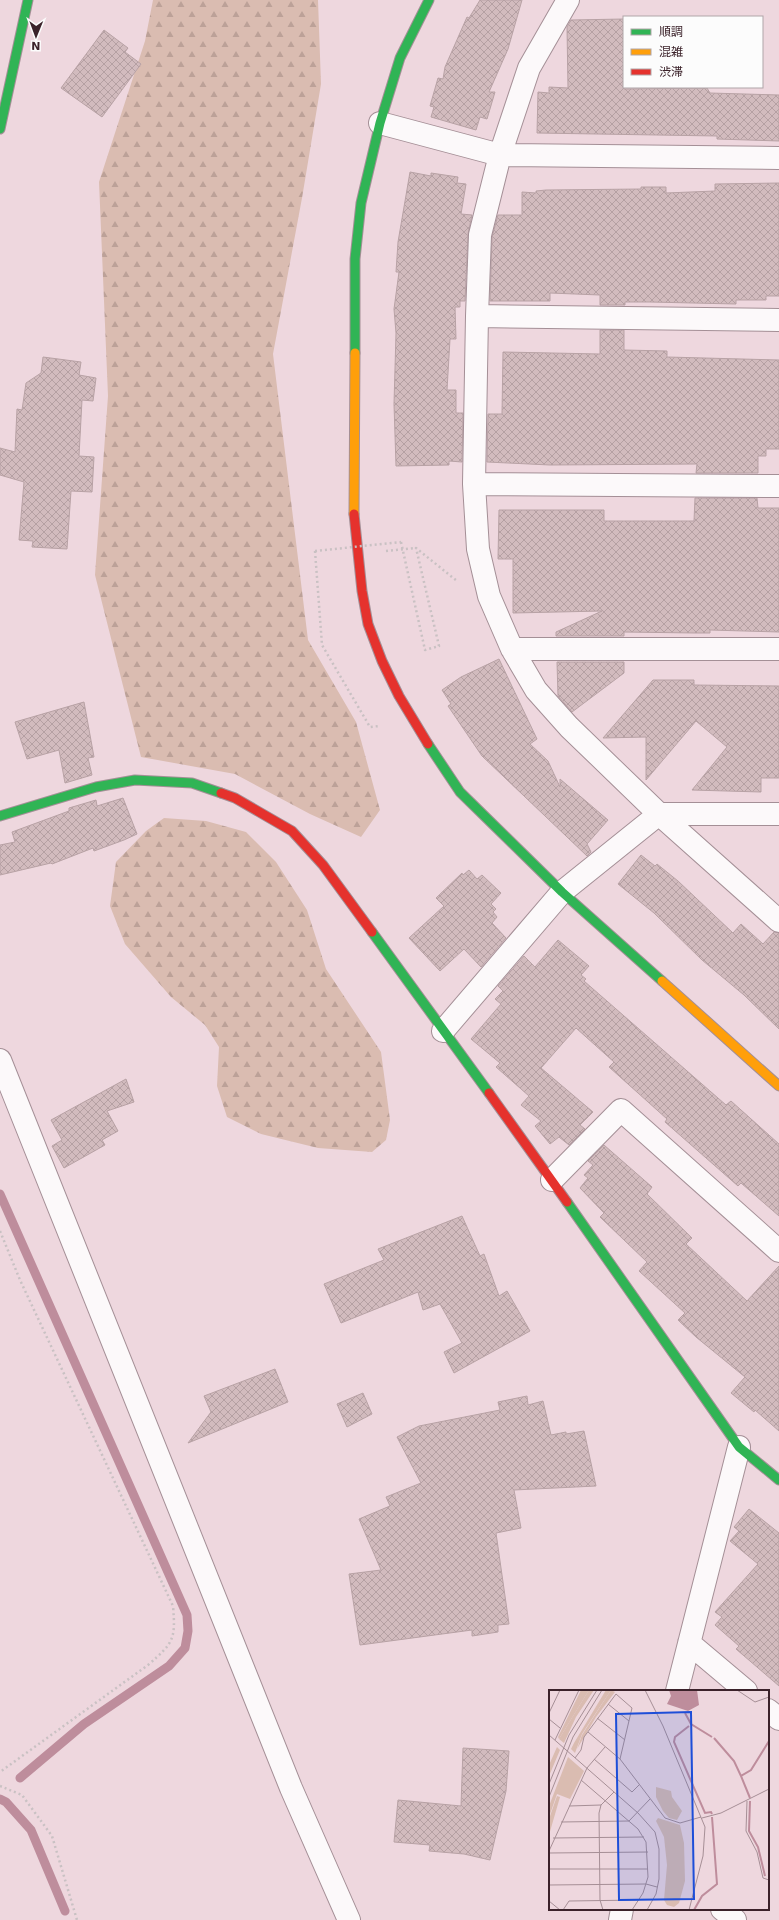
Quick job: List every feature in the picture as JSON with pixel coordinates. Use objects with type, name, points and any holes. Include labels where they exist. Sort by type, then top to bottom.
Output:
[{"type":"street","points":[[0,130],[28,0]]},
{"type":"street","points":[[429,0],[400,58],[380,123],[360,203],[355,259],[354,519],[362,591],[368,624],[382,661],[399,696],[431,749],[460,792],[562,892],[779,1086]]},
{"type":"street","points":[[568,0],[529,68],[500,155],[480,235],[476,316],[474,484],[478,549],[489,596],[512,648],[536,690],[564,722],[659,814],[779,921]]},
{"type":"street","points":[[380,123],[500,155],[779,158]]},
{"type":"street","points":[[476,316],[779,320]]},
{"type":"street","points":[[474,484],[779,486]]},
{"type":"street","points":[[512,648],[779,649]]},
{"type":"street","points":[[0,816],[96,787],[135,780],[192,783],[235,798],[292,831],[323,865],[552,1180],[739,1447],[779,1480]]},
{"type":"street","points":[[443,1031],[562,892],[659,814],[779,814]]},
{"type":"street","points":[[0,1060],[288,1781],[349,1920]]},
{"type":"street","points":[[552,1180],[621,1110],[779,1251]]},
{"type":"street","points":[[677,1690],[739,1447]]},
{"type":"street","points":[[689,1643],[745,1690]]},
{"type":"street","points":[[769,1711],[779,1719]]},
{"type":"street","points":[[620,1920],[622,1910]]},
{"type":"street","points":[[723,1910],[735,1920]]},
{"type":"path","points":[[379,726],[370,727],[322,645],[315,552],[401,542],[425,650],[439,646],[416,548]]},
{"type":"path","points":[[386,551],[416,548],[463,586],[486,581]]},
{"type":"path","points":[[0,1231],[20,1280],[173,1606],[175,1629],[169,1647],[148,1665],[0,1772]]},
{"type":"path","points":[[0,1786],[22,1795],[52,1836],[77,1920]]},
{"type":"green space","points":[[153,0],[318,0],[321,84],[302,198],[273,354],[308,640],[356,722],[380,810],[361,837],[310,814],[235,774],[141,757],[95,575],[108,396],[99,182],[145,41]]},
{"type":"green space","points":[[164,818],[206,821],[246,832],[276,862],[307,910],[326,969],[381,1052],[390,1120],[386,1140],[372,1152],[318,1148],[261,1134],[227,1117],[217,1086],[219,1047],[205,1025],[171,997],[125,944],[110,906],[116,862],[146,831]]},
{"type":"building","points":[[480,0],[522,0],[508,49],[489,92],[495,92],[487,119],[480,117],[476,130],[431,117],[434,107],[430,106],[438,78],[443,79],[445,67],[467,17],[469,18]]},
{"type":"building","points":[[623,19],[624,89],[707,88],[710,93],[779,95],[779,141],[717,139],[717,136],[537,133],[538,92],[549,93],[549,87],[568,88],[567,27],[571,20]]},
{"type":"building","points":[[104,30],[128,48],[125,52],[141,64],[102,117],[61,88]]},
{"type":"building","points":[[410,172],[431,176],[431,173],[458,177],[457,183],[466,184],[461,214],[472,215],[468,234],[465,301],[460,301],[460,307],[455,307],[456,339],[450,339],[447,390],[456,390],[456,413],[463,413],[462,462],[449,461],[449,465],[396,466],[394,404],[396,333],[394,309],[399,272],[396,272],[398,242]]},
{"type":"building","points":[[779,183],[779,296],[766,296],[766,300],[736,300],[736,304],[625,302],[625,305],[600,305],[600,295],[550,293],[550,301],[490,301],[492,237],[498,215],[522,215],[522,192],[536,193],[536,191],[546,190],[641,189],[641,187],[666,187],[666,193],[715,191],[715,184]]},
{"type":"building","points":[[600,330],[624,330],[624,350],[667,351],[667,357],[779,360],[779,449],[766,449],[766,456],[758,456],[758,473],[696,473],[697,464],[550,465],[487,462],[488,414],[502,414],[503,352],[600,354]]},
{"type":"building","points":[[43,357],[81,362],[79,375],[96,378],[93,401],[82,400],[79,456],[94,457],[92,492],[71,491],[67,549],[32,547],[33,541],[19,540],[24,482],[0,475],[0,448],[15,452],[17,409],[22,410],[26,383],[41,373]]},
{"type":"building","points":[[695,498],[757,498],[758,508],[779,508],[779,632],[710,630],[710,633],[624,632],[624,636],[556,636],[556,632],[602,611],[513,613],[513,559],[498,559],[499,510],[604,510],[604,521],[694,521]]},
{"type":"building","points":[[499,659],[537,739],[530,744],[548,761],[560,787],[560,779],[608,820],[587,844],[591,852],[587,856],[482,756],[448,706],[451,704],[442,690],[461,677]]},
{"type":"building","points":[[557,662],[624,662],[624,673],[572,712],[558,696]]},
{"type":"building","points":[[653,680],[694,680],[694,685],[779,686],[779,778],[761,778],[761,792],[692,790],[727,747],[696,721],[646,780],[646,737],[603,738]]},
{"type":"building","points":[[84,702],[94,757],[88,758],[92,775],[65,783],[59,750],[27,759],[15,722]]},
{"type":"building","points":[[123,798],[137,834],[94,851],[93,848],[52,864],[0,875],[0,845],[15,842],[12,832],[69,811],[69,808],[96,800],[97,806]]},
{"type":"building","points":[[641,855],[655,866],[657,864],[678,881],[733,933],[741,924],[763,944],[774,932],[779,933],[779,1029],[744,995],[702,960],[654,913],[618,884]]},
{"type":"building","points":[[469,870],[477,879],[482,875],[501,893],[491,904],[496,909],[493,912],[497,917],[492,923],[506,938],[481,967],[464,949],[440,971],[409,938],[444,906],[436,898],[462,873],[463,875]]},
{"type":"building","points":[[558,940],[589,966],[581,975],[586,979],[584,981],[726,1105],[731,1101],[779,1144],[779,1216],[741,1183],[738,1186],[665,1122],[667,1119],[609,1067],[614,1062],[576,1028],[541,1068],[593,1112],[580,1125],[585,1129],[569,1145],[559,1137],[550,1144],[535,1126],[541,1121],[521,1105],[529,1096],[496,1067],[500,1063],[471,1039],[501,1004],[495,999],[503,991],[498,986],[524,956],[535,967]]},
{"type":"building","points":[[126,1079],[134,1102],[107,1111],[118,1131],[102,1140],[105,1145],[64,1168],[52,1146],[62,1140],[51,1120]]},
{"type":"building","points":[[604,1145],[652,1187],[647,1194],[692,1238],[686,1244],[747,1301],[779,1266],[779,1431],[755,1410],[754,1412],[731,1393],[745,1377],[696,1337],[678,1320],[685,1313],[639,1271],[647,1262],[600,1217],[604,1213],[580,1188],[588,1178],[584,1175],[593,1165],[588,1161]]},
{"type":"building","points":[[462,1216],[480,1256],[484,1254],[499,1296],[507,1291],[530,1331],[454,1373],[444,1352],[462,1343],[440,1304],[423,1310],[418,1292],[341,1323],[324,1284],[384,1260],[378,1249]]},
{"type":"building","points":[[275,1369],[288,1402],[188,1443],[211,1412],[204,1396]]},
{"type":"building","points":[[363,1393],[372,1414],[347,1427],[337,1404]]},
{"type":"building","points":[[527,1396],[528,1405],[543,1401],[551,1435],[584,1431],[596,1486],[514,1490],[521,1528],[496,1533],[509,1624],[498,1625],[498,1632],[472,1636],[472,1630],[360,1645],[349,1574],[381,1570],[359,1519],[390,1506],[386,1497],[421,1483],[397,1437],[419,1426],[500,1410],[498,1402]]},
{"type":"building","points":[[749,1509],[779,1533],[779,1686],[736,1649],[739,1646],[715,1625],[722,1617],[715,1612],[758,1564],[730,1541],[739,1531],[734,1527]]},
{"type":"building","points":[[463,1748],[509,1751],[506,1791],[490,1860],[464,1854],[429,1851],[430,1845],[394,1842],[398,1800],[461,1806]]},
{"type":"waterway","points":[[0,1194],[187,1615],[188,1631],[185,1648],[169,1666],[84,1724],[20,1778]]},
{"type":"waterway","points":[[0,1799],[6,1802],[31,1830],[65,1911]]},
{"type":"traffic: fast","points":[[0,129],[28,0]]},
{"type":"traffic: fast","points":[[355,353],[355,259],[361,203],[380,123],[400,58],[429,0]]},
{"type":"traffic: fast","points":[[428,744],[460,792],[562,892],[662,981]]},
{"type":"traffic: fast","points":[[0,816],[96,787],[135,780],[192,783],[221,793]]},
{"type":"traffic: fast","points":[[372,932],[489,1093]]},
{"type":"traffic: fast","points":[[567,1202],[739,1447],[779,1480]]},
{"type":"traffic: slow","points":[[354,514],[355,353]]},
{"type":"traffic: slow","points":[[662,981],[779,1086]]},
{"type":"traffic: jam","points":[[354,514],[362,591],[368,624],[382,661],[399,696],[428,744]]},
{"type":"traffic: jam","points":[[221,793],[235,798],[292,831],[323,865],[372,932]]},
{"type":"traffic: jam","points":[[489,1093],[567,1202]]}]
